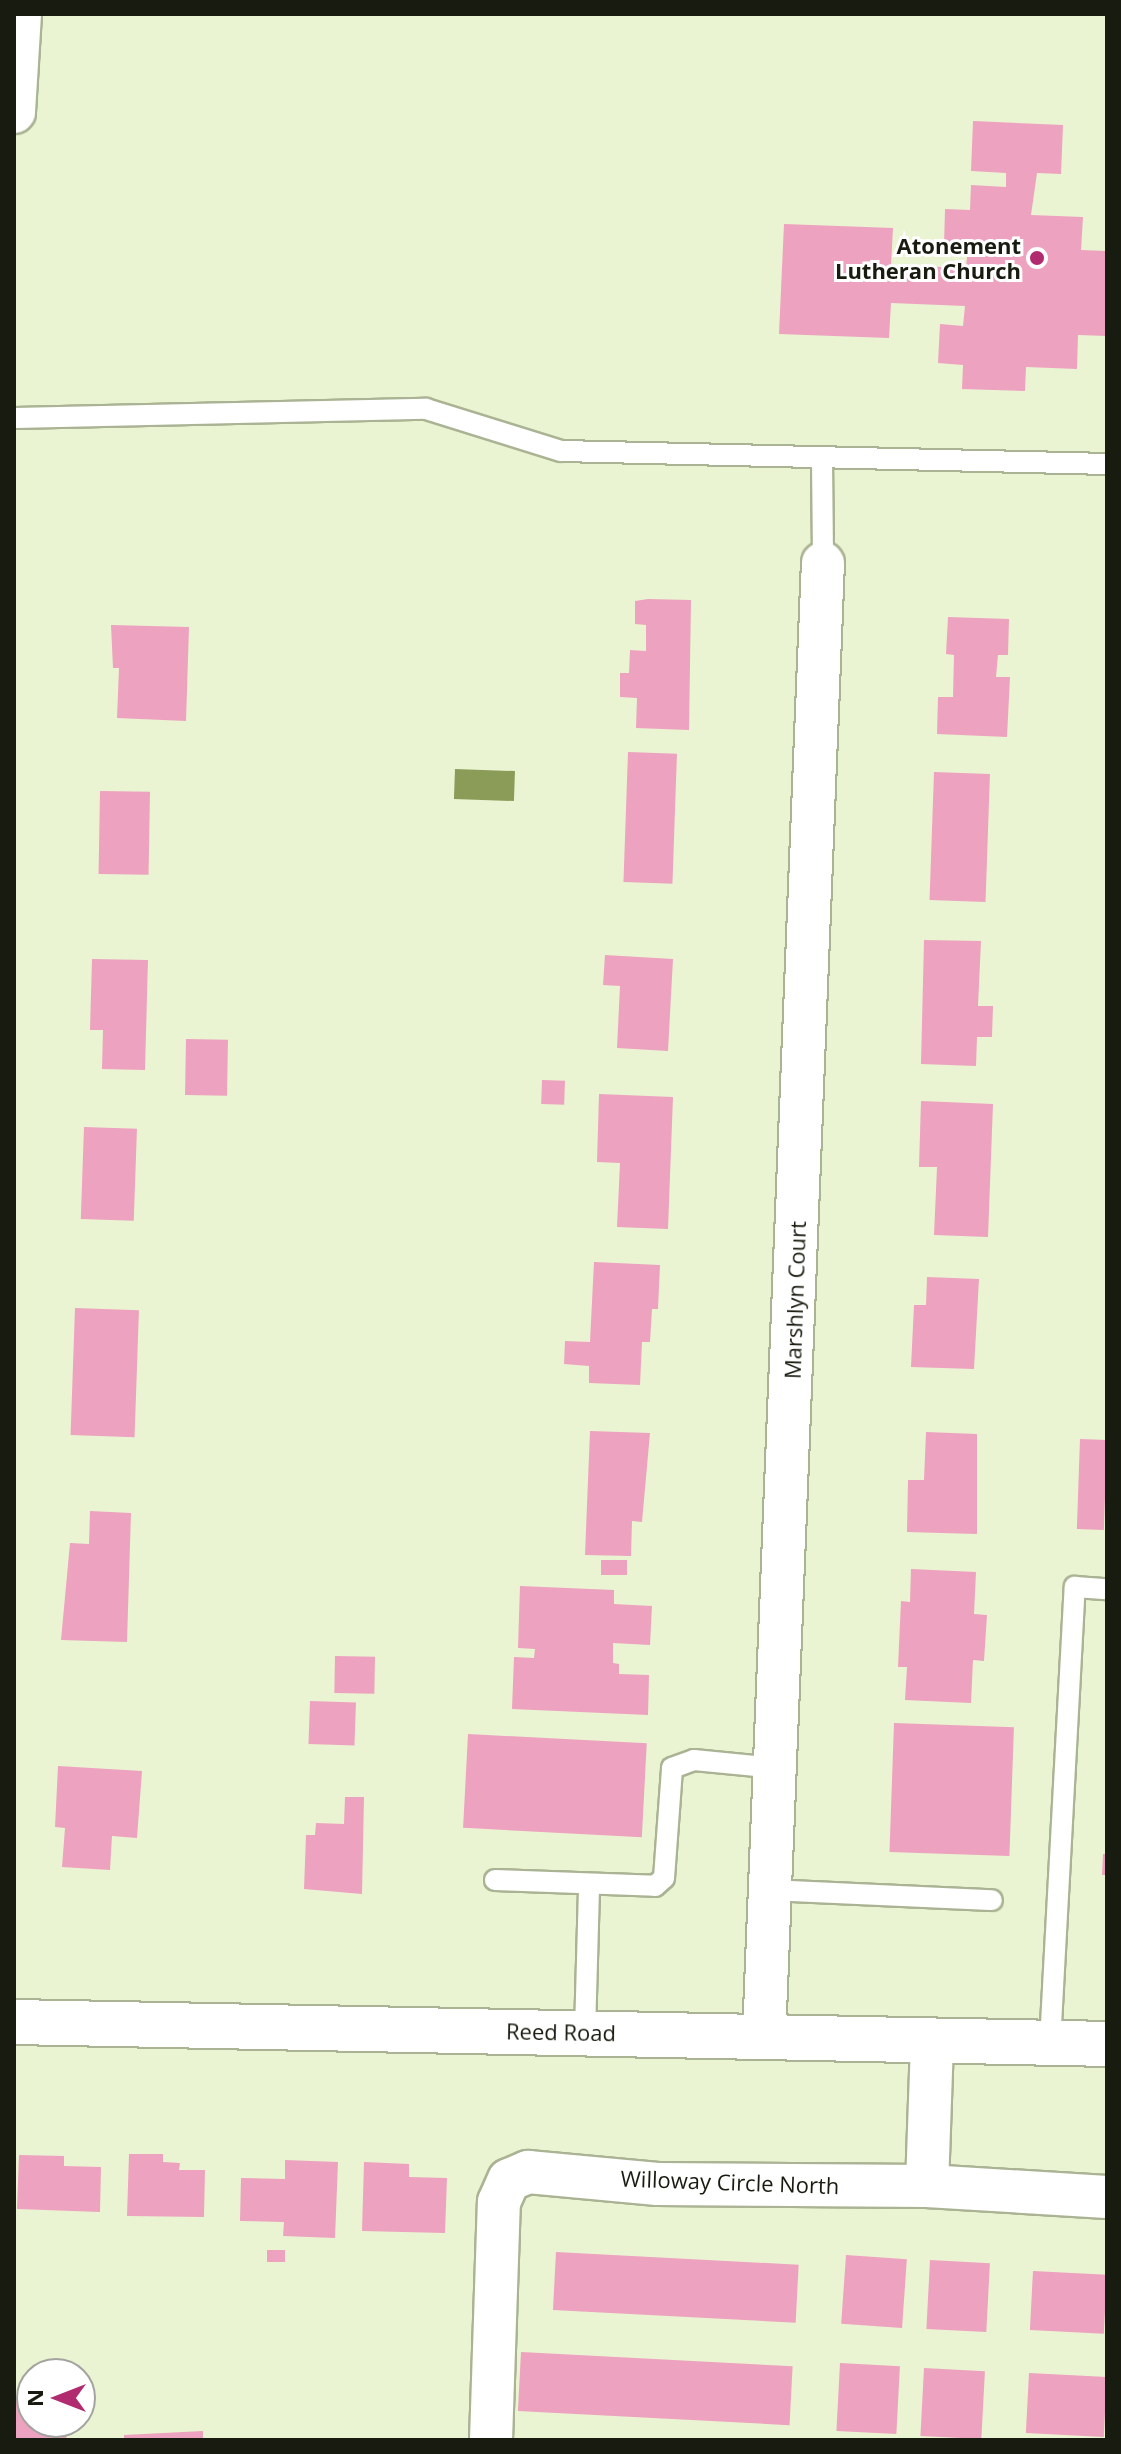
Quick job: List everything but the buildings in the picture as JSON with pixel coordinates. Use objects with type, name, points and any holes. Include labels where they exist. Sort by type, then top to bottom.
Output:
[{"type":"main road","name":"Reed Road","points":[[14,2022],[1107,2044]]},
{"type":"street","points":[[14,112],[20,14]]},
{"type":"street","name":"Marshlyn Court","points":[[764,2037],[823,563]]},
{"type":"street","points":[[932,2040],[927,2186],[1107,2197]]},
{"type":"street","name":"Willoway Circle North","points":[[491,2440],[499,2202],[509,2180],[528,2172],[554,2172],[657,2184],[927,2186]]},
{"type":"lane","points":[[14,418],[426,409],[561,451],[822,460],[1107,464]]},
{"type":"lane","points":[[822,460],[823,563]]},
{"type":"lane","points":[[1050,2043],[1075,1587],[1107,1589]]},
{"type":"lane","points":[[495,1880],[655,1886],[664,1878],[669,1778],[682,1761],[775,1768]]},
{"type":"lane","points":[[585,2032],[589,1885]]},
{"type":"lane","points":[[768,1890],[992,1900]]},
{"type":"shaded area","points":[[455,769],[515,771],[514,801],[454,799]]},
{"type":"place","name":"Atonement Lutheran Church","points":[[1037,258]]}]
